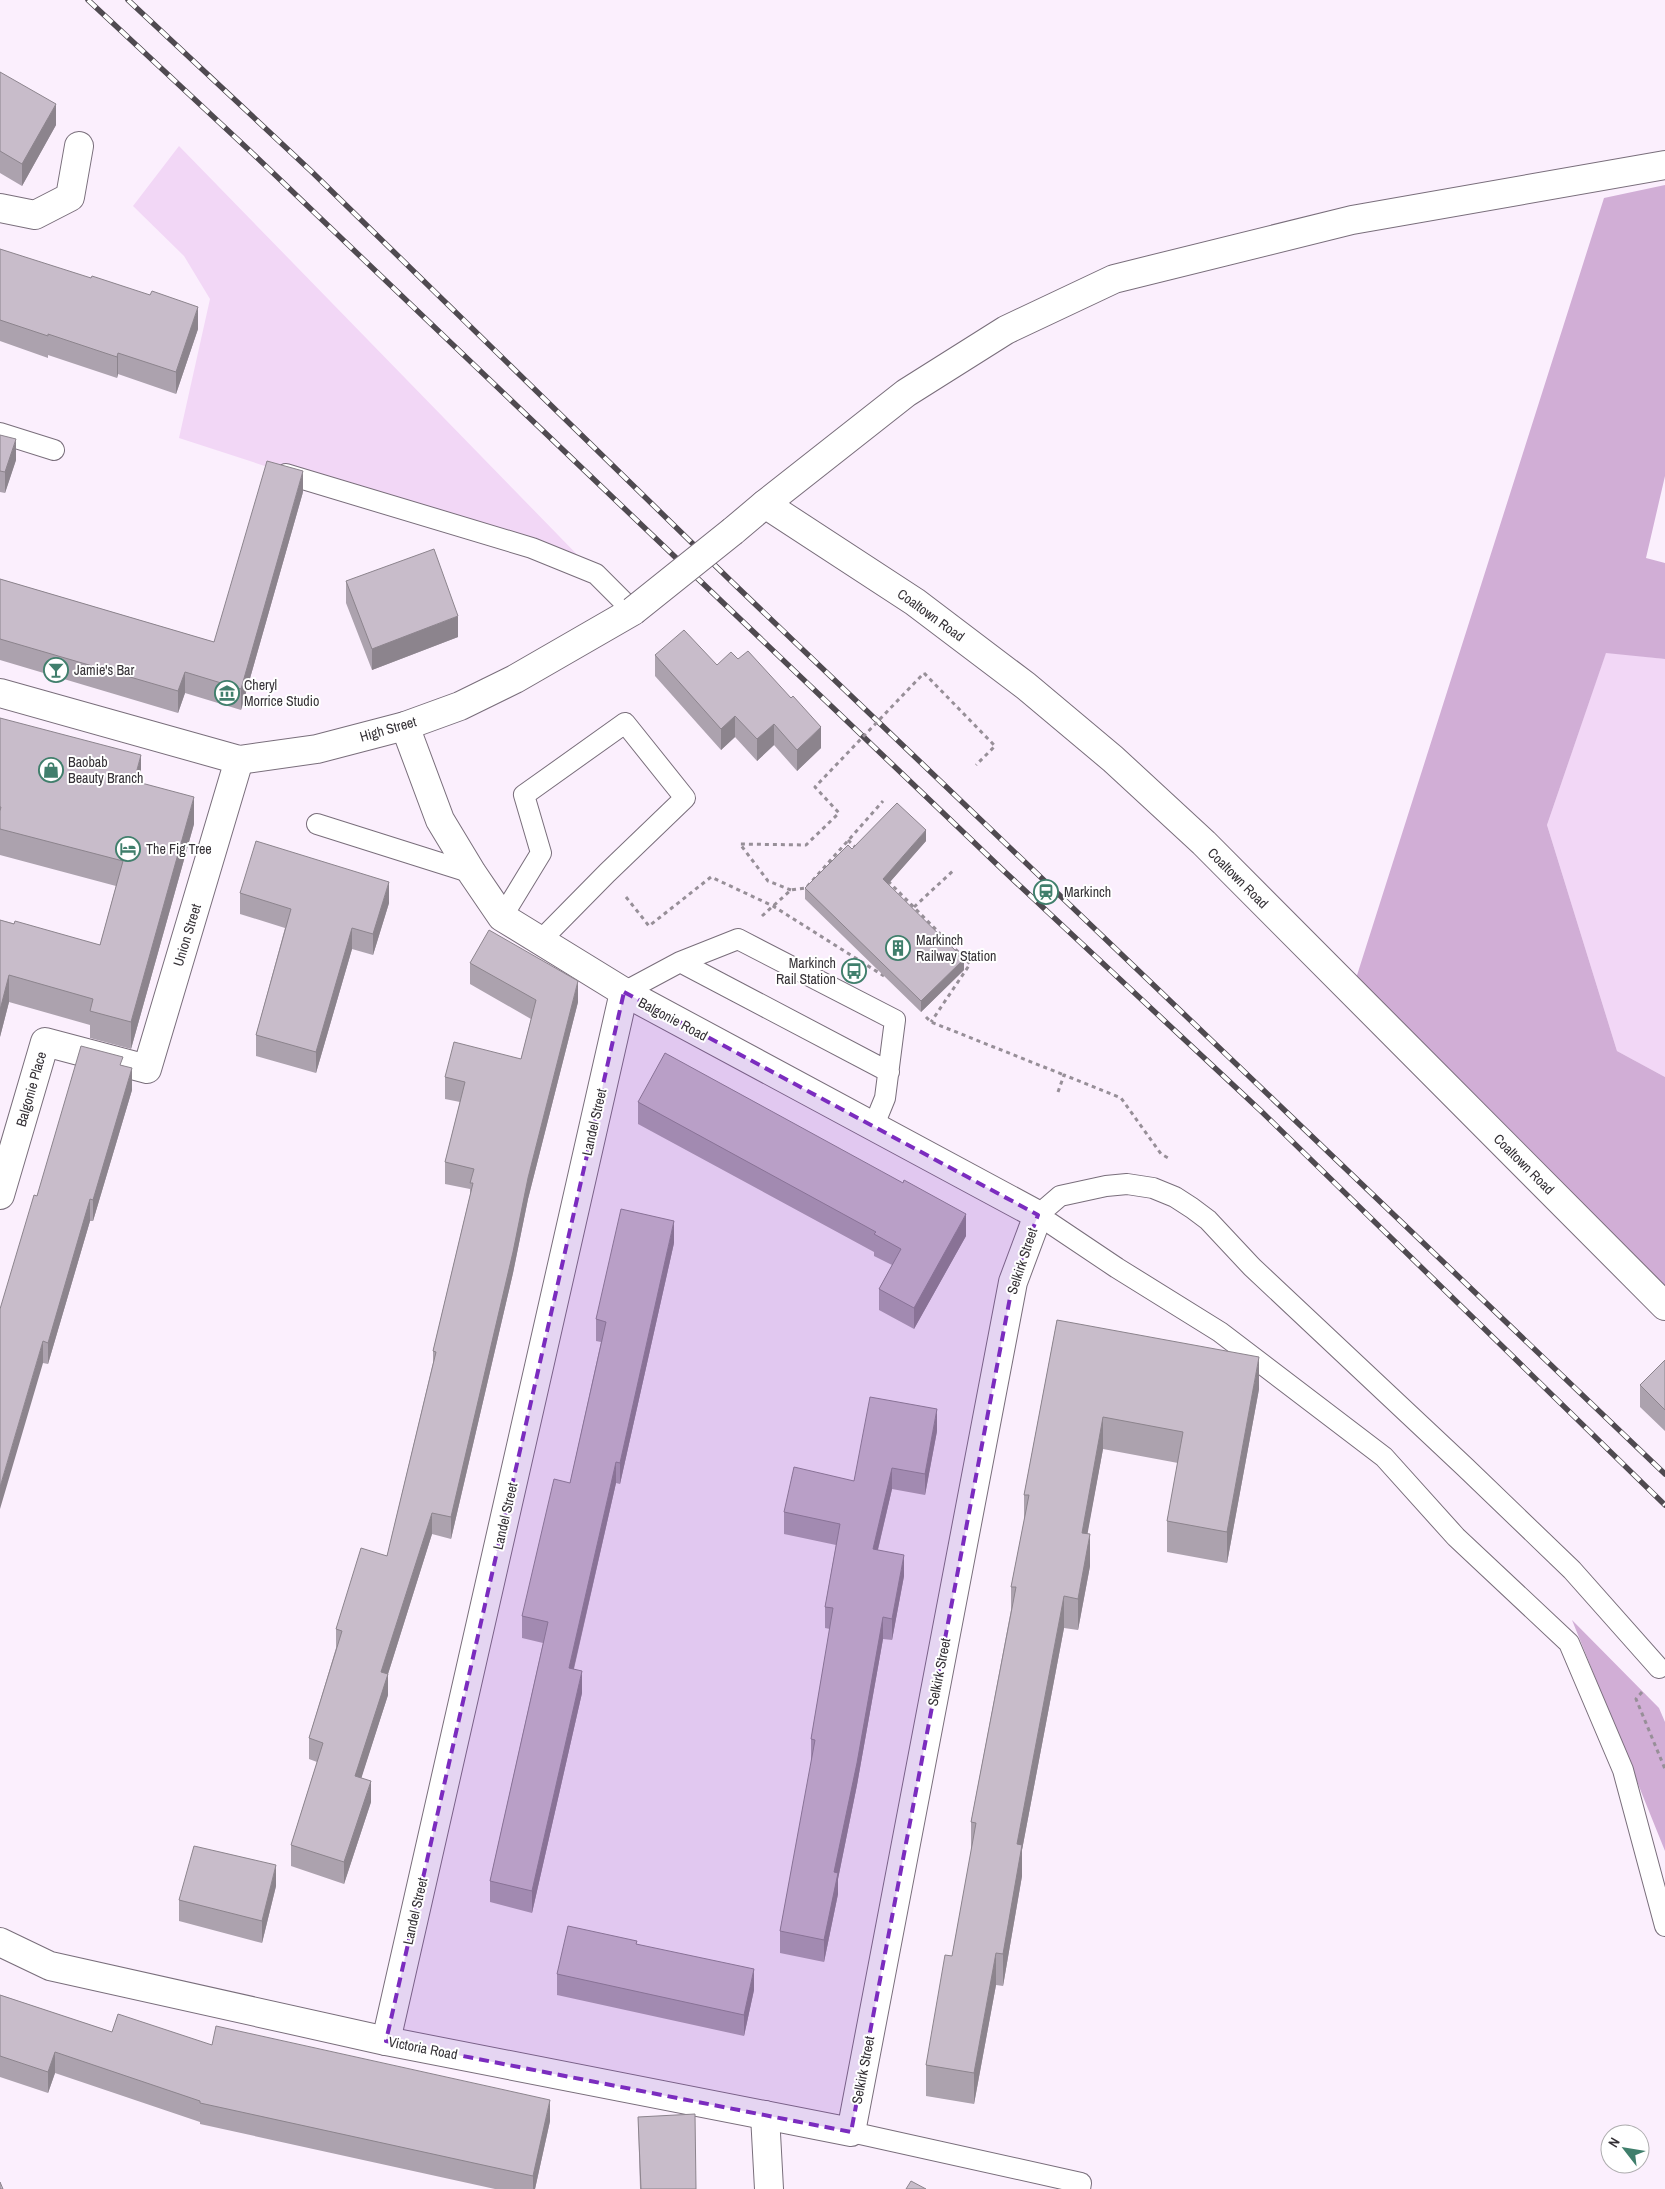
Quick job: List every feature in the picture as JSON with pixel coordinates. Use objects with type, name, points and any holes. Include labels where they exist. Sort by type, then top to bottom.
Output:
[{"type":"street","points":[[0,208],[35,215],[70,197],[79,146]]},
{"type":"street","name":"High Street","points":[[0,693],[146,736],[239,760],[317,749],[405,726],[460,706],[515,679],[633,611],[906,393],[1006,330],[1114,279],[1352,220],[1665,165]]},
{"type":"street","name":"Coaltown Road","points":[[765,504],[915,602],[1026,686],[1113,759],[1204,843],[1665,1306]]},
{"type":"street","name":"Balgonie Road","points":[[405,726],[440,820],[472,873],[502,917],[539,942],[624,992],[1038,1215]]},
{"type":"street","name":"Union Street","points":[[105,1058],[147,1069],[239,760]]},
{"type":"street","name":"Landel Street","points":[[386,2041],[624,992]]},
{"type":"street","name":"Balgonie Place","points":[[0,1196],[44,1042],[105,1058]]},
{"type":"street","name":"Selkirk Street","points":[[851,2132],[1013,1282],[1038,1215]]},
{"type":"street","name":"Victoria Road","points":[[0,1942],[50,1966],[386,2041],[851,2132]]},
{"type":"street","points":[[765,2115],[769,2189]]},
{"type":"lane","points":[[0,433],[54,450]]},
{"type":"lane","points":[[286,474],[532,548],[596,574],[633,611]]},
{"type":"lane","points":[[502,917],[541,853],[524,795],[625,722],[685,798],[539,942]]},
{"type":"lane","points":[[318,824],[472,873]]},
{"type":"lane","points":[[624,992],[680,962],[738,939],[895,1020],[885,1098],[874,1125]]},
{"type":"lane","points":[[680,962],[889,1072]]},
{"type":"lane","points":[[1659,1668],[1572,1570],[1252,1267],[1208,1220],[1192,1208],[1175,1197],[1153,1188],[1128,1184],[1106,1186],[1060,1196],[1038,1215],[1117,1268],[1220,1332],[1384,1458],[1456,1537],[1569,1643],[1623,1770],[1665,1926]]},
{"type":"lane","points":[[851,2132],[1081,2183],[1080,2189]]},
{"type":"path","points":[[883,801],[806,888],[791,890],[768,881],[740,844],[806,845],[839,813],[815,787],[924,673],[995,746],[976,765]]},
{"type":"path","points":[[848,840],[861,854]]},
{"type":"path","points":[[913,907],[955,869]]},
{"type":"path","points":[[607,873],[648,926],[711,877],[773,906],[882,974],[888,980]]},
{"type":"path","points":[[887,880],[970,964],[931,1022]]},
{"type":"path","points":[[913,907],[916,916]]},
{"type":"path","points":[[921,1012],[931,1022],[1064,1075]]},
{"type":"path","points":[[1659,1668],[1636,1699],[1665,1769]]},
{"type":"highlighted area","points":[[624,992],[1038,1215],[1013,1282],[851,2132],[386,2041]]},
{"type":"shaded area","points":[[179,146],[596,574],[179,438],[210,299],[184,256],[133,206]]},
{"type":"shaded area","points":[[1665,185],[1665,476],[1646,558],[1665,563],[1665,659],[1606,653],[1547,825],[1617,1051],[1665,1077],[1665,1306],[1352,991],[1604,198]]},
{"type":"shaded area","points":[[1606,652],[1665,659],[1665,1077],[1617,1051],[1547,825]]},
{"type":"shaded area","points":[[1572,1620],[1659,1708],[1665,1722],[1665,1851]]},
{"type":"building","points":[[0,72],[56,104],[22,164],[0,151]]},
{"type":"building","points":[[0,249],[150,295],[152,291],[198,307],[176,372],[118,353],[117,357],[0,320]]},
{"type":"building","points":[[0,435],[16,439],[5,472],[0,471]]},
{"type":"building","points":[[267,461],[303,471],[241,689],[185,672],[178,691],[0,639],[0,579],[214,642]]},
{"type":"building","points":[[434,549],[458,616],[372,649],[346,581]]},
{"type":"building","points":[[684,630],[717,665],[731,652],[738,659],[748,651],[791,698],[793,696],[821,727],[797,750],[774,724],[757,739],[735,716],[721,729],[655,655]]},
{"type":"building","points":[[0,718],[141,755],[134,781],[194,797],[131,1022],[90,1011],[93,999],[9,975],[0,1010],[0,920],[14,924],[15,921],[100,945],[123,861],[0,829]]},
{"type":"building","name":"Markinch Railway Station","points":[[897,803],[926,830],[883,879],[964,959],[921,1001],[805,888],[848,845],[852,849]]},
{"type":"building","points":[[256,841],[389,882],[373,934],[352,928],[316,1052],[256,1035],[291,909],[240,893]]},
{"type":"building","points":[[489,930],[578,981],[528,1178],[513,1252],[451,1517],[432,1513],[381,1672],[388,1674],[355,1776],[371,1781],[344,1862],[291,1845],[323,1743],[309,1738],[342,1631],[336,1629],[361,1548],[387,1556],[436,1352],[433,1351],[473,1183],[470,1183],[474,1169],[445,1162],[465,1082],[445,1077],[454,1042],[521,1059],[536,1000],[470,963]]},
{"type":"building","points":[[81,1046],[123,1057],[120,1065],[132,1068],[93,1200],[90,1199],[48,1343],[43,1341],[0,1487],[0,1309],[34,1195],[37,1196]]},
{"type":"building","points":[[665,1053],[903,1183],[904,1180],[966,1214],[914,1308],[879,1289],[901,1249],[874,1234],[876,1232],[638,1102]]},
{"type":"building","points":[[621,1209],[674,1221],[620,1463],[616,1462],[569,1668],[582,1671],[532,1891],[490,1881],[548,1622],[522,1616],[554,1479],[570,1483],[606,1322],[596,1319]]},
{"type":"building","points":[[1057,1320],[1259,1357],[1227,1532],[1167,1521],[1183,1432],[1103,1417],[1082,1533],[1090,1534],[1078,1599],[1064,1596],[1017,1844],[1022,1845],[1003,1954],[996,1953],[974,2073],[926,2065],[945,1955],[952,1956],[976,1823],[971,1822],[1016,1587],[1011,1587],[1029,1495],[1024,1495]]},
{"type":"building","points":[[1665,1360],[1665,1410],[1640,1385]]},
{"type":"building","points":[[870,1397],[937,1409],[925,1474],[892,1468],[873,1549],[904,1555],[892,1619],[883,1617],[857,1763],[834,1872],[838,1873],[824,1940],[780,1931],[815,1740],[811,1739],[833,1608],[825,1607],[840,1524],[784,1512],[794,1467],[854,1481]]},
{"type":"building","points":[[194,1846],[276,1865],[262,1921],[179,1900]]},
{"type":"building","points":[[568,1926],[637,1941],[636,1944],[754,1969],[744,2015],[557,1974]]},
{"type":"building","points":[[0,1995],[112,2032],[118,2014],[212,2045],[216,2026],[550,2100],[533,2176],[200,2103],[200,2101],[55,2052],[48,2072],[0,2056]]},
{"type":"building","points":[[695,2114],[696,2189],[641,2189],[638,2117]]},
{"type":"building","points":[[911,2181],[926,2189],[906,2189]]},
{"type":"railway","points":[[88,0],[250,151],[1005,872],[1261,1111],[1665,1505]]},
{"type":"railway","points":[[128,0],[311,171],[732,582],[1665,1474]]},
{"type":"place","name":"Jamie's Bar","points":[[56,670]]},
{"type":"place","name":"Cheryl Morrice Studio","points":[[227,693]]},
{"type":"place","name":"Baobab Beauty Branch","points":[[51,770]]},
{"type":"place","name":"The Fig Tree","points":[[128,849]]},
{"type":"place","name":"Markinch","points":[[1046,892]]},
{"type":"place","name":"Markinch Railway Station","points":[[898,948]]},
{"type":"place","name":"Markinch Rail Station","points":[[854,971]]}]
